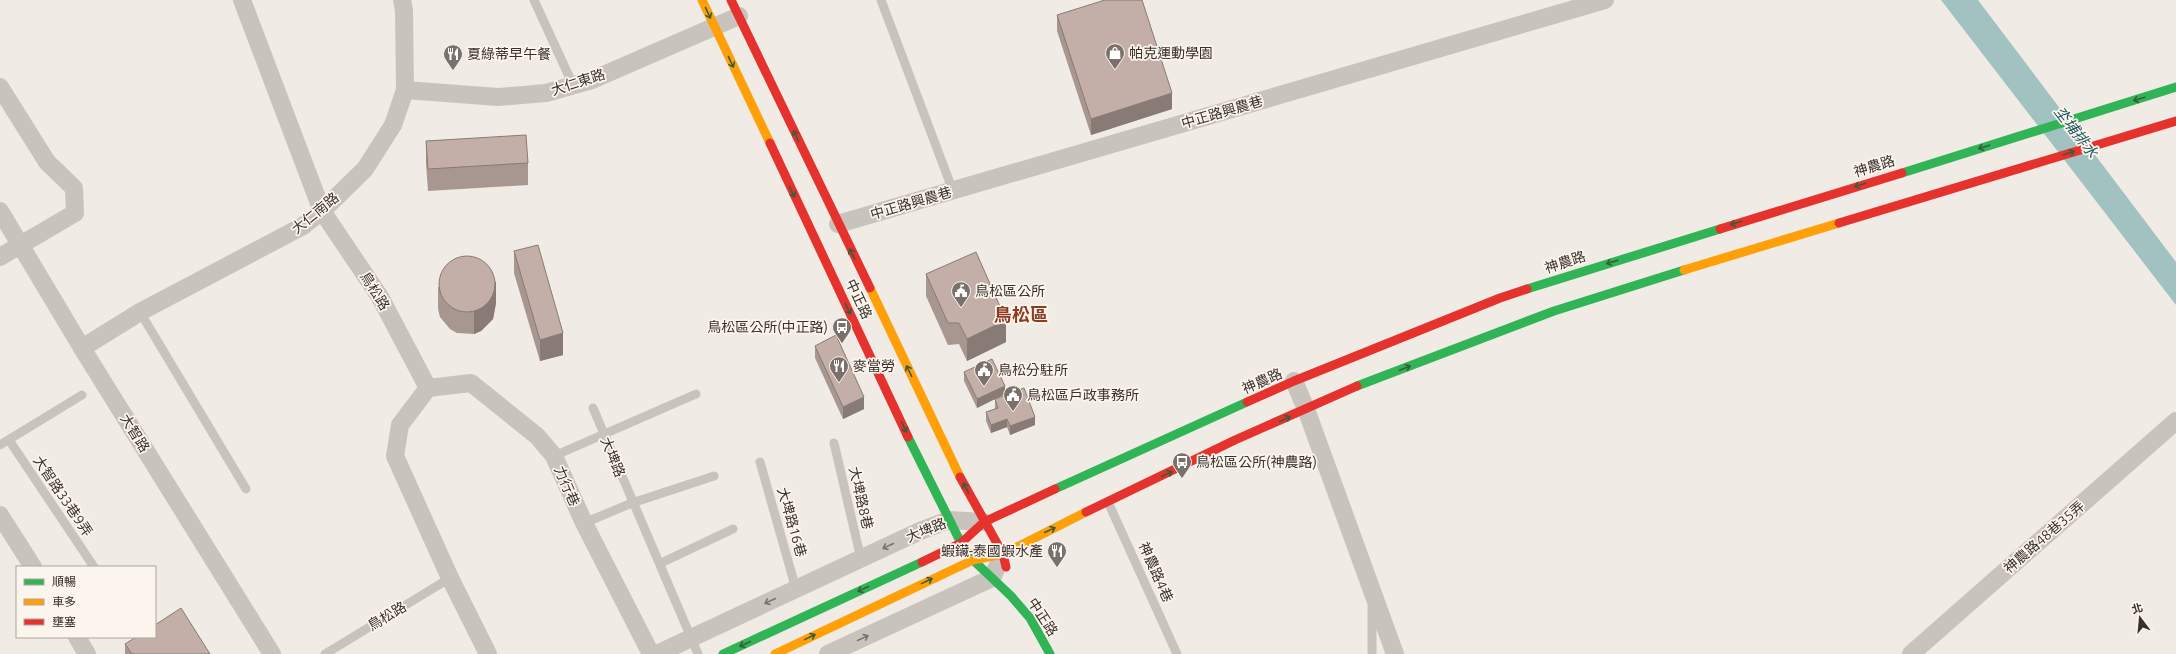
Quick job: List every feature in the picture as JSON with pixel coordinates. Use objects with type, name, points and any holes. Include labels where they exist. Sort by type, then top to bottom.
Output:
[{"type":"street","name":"鳥松路","points":[[242,0],[322,211],[380,297],[428,388]]},
{"type":"street","name":"大仁南路","points":[[82,348],[140,312],[283,238],[303,226],[322,211],[365,169],[393,125],[405,90],[404,10],[402,0]]},
{"type":"street","name":"中正路","points":[[702,0],[961,543],[973,560],[1003,578],[1011,596],[1030,618],[1050,654]]},
{"type":"street","name":"中正路興農巷","points":[[838,224],[1605,0]]},
{"type":"street","name":"大仁東路","points":[[405,90],[498,96],[546,93],[592,80],[714,26],[735,8]]},
{"type":"street","name":"中正路","points":[[735,8],[838,224],[984,522],[1003,554]]},
{"type":"street","points":[[0,87],[47,162],[74,188],[75,213],[0,257]]},
{"type":"street","name":"神農路","points":[[984,522],[1294,382],[1500,298],[1777,214],[2022,135],[2176,88]]},
{"type":"street","points":[[775,654],[973,560],[1003,554],[1108,502],[1306,408],[1377,378],[1526,320],[1783,236],[2176,121]]},
{"type":"street","name":"大智路","points":[[0,211],[82,348],[272,654]]},
{"type":"street","points":[[1294,382],[1306,408],[1395,654]]},
{"type":"street","name":"力行巷","points":[[428,388],[471,383],[537,436],[554,456],[584,523],[650,654]]},
{"type":"street","points":[[428,388],[400,425],[395,456],[450,578],[488,654]]},
{"type":"street","name":"神農路48巷35弄","points":[[1911,654],[2176,421]]},
{"type":"street","name":"大埤路","points":[[657,654],[695,646],[796,589],[949,520],[984,522]]},
{"type":"street","name":"大埤路","points":[[723,654],[961,543],[984,522]]},
{"type":"street","points":[[2,523],[32,566]]},
{"type":"street","points":[[828,654],[1003,578],[1003,554]]},
{"type":"street","name":"中正路","points":[[1003,578],[1011,596]]},
{"type":"street","points":[[78,638],[87,654]]},
{"type":"lane","points":[[534,0],[573,85]]},
{"type":"lane","points":[[881,0],[953,191]]},
{"type":"lane","points":[[140,312],[246,489]]},
{"type":"lane","points":[[554,456],[696,394]]},
{"type":"lane","points":[[0,445],[82,395]]},
{"type":"lane","name":"大埤路","points":[[593,408],[632,503],[660,563],[695,646]]},
{"type":"lane","name":"大智路33巷9弄","points":[[9,440],[93,566]]},
{"type":"lane","name":"大埤路8巷","points":[[834,443],[861,559]]},
{"type":"lane","name":"大埤路16巷","points":[[760,462],[796,589]]},
{"type":"lane","points":[[584,523],[632,503],[714,476]]},
{"type":"lane","name":"神農路4巷","points":[[1108,502],[1177,654]]},
{"type":"lane","points":[[660,563],[733,529]]},
{"type":"lane","name":"鳥松路","points":[[325,654],[450,578]]},
{"type":"lane","points":[[1372,591],[1372,654]]},
{"type":"water","name":"坔埔排水","points":[[1941,0],[1978,0],[2176,262],[2176,305]]},
{"type":"building","name":"帕克運動學園","points":[[1105,0],[1142,0],[1172,93],[1091,119],[1057,15]]},
{"type":"building","points":[[526,135],[528,163],[428,169],[426,141]]},
{"type":"building","points":[[538,245],[563,333],[540,340],[514,251]]},
{"type":"building","points":[[976,252],[1006,320],[967,339],[959,323],[948,323],[926,274]]},
{"type":"building","points":[[461,256],[473,256],[483,260],[491,268],[495,278],[495,290],[491,300],[483,308],[473,312],[461,312],[451,308],[443,300],[439,290],[439,278],[443,268],[451,260]]},
{"type":"building","name":"麥當勞","points":[[836,335],[864,397],[843,407],[815,346]]},
{"type":"building","name":"鳥松分駐所","points":[[992,359],[1005,386],[977,399],[964,372]]},
{"type":"building","name":"鳥松區戶政事務所","points":[[1024,388],[1035,417],[1010,426],[1007,419],[991,425],[986,412],[998,408],[995,399]]},
{"type":"building","points":[[181,608],[210,654],[132,654],[125,644],[134,638],[156,638],[156,624]]},
{"type":"traffic: fast","points":[[1902,173],[2176,87]]},
{"type":"traffic: fast","points":[[1527,289],[1720,229]]},
{"type":"traffic: fast","points":[[1357,386],[1554,311],[1684,270]]},
{"type":"traffic: fast","points":[[1055,489],[1247,402]]},
{"type":"traffic: fast","points":[[908,437],[961,543],[973,560],[1011,596],[1030,618],[1050,654]]},
{"type":"traffic: fast","points":[[723,654],[922,562]]},
{"type":"traffic: slow","points":[[702,0],[770,143]]},
{"type":"traffic: slow","points":[[1684,270],[1839,223]]},
{"type":"traffic: slow","points":[[870,288],[960,477]]},
{"type":"traffic: slow","points":[[775,654],[973,560],[1003,554],[1086,512]]},
{"type":"traffic: jam","points":[[731,0],[870,288]]},
{"type":"traffic: jam","points":[[1839,223],[2176,121]]},
{"type":"traffic: jam","points":[[770,143],[908,437]]},
{"type":"traffic: jam","points":[[1720,229],[1902,173]]},
{"type":"traffic: jam","points":[[1247,402],[1294,381],[1500,298],[1527,289]]},
{"type":"traffic: jam","points":[[1086,512],[1235,440],[1357,386]]},
{"type":"traffic: jam","points":[[960,477],[1003,554],[1006,567]]},
{"type":"traffic: jam","points":[[922,562],[961,543],[984,522],[1055,489]]},
{"type":"place","name":"帕克運動學園","points":[[1115,70]]},
{"type":"place","name":"夏綠蒂早午餐","points":[[453,71]]},
{"type":"place","name":"鳥松區公所","points":[[961,308]]},
{"type":"place","name":"鳥松區公所(中正路)","points":[[842,344]]},
{"type":"place","name":"麥當勞","points":[[839,383]]},
{"type":"place","name":"鳥松分駐所","points":[[984,387]]},
{"type":"place","name":"鳥松區戶政事務所","points":[[1013,412]]},
{"type":"place","name":"鳥松區公所(神農路)","points":[[1182,479]]},
{"type":"place","name":"蝦鑶-泰國蝦水產","points":[[1057,568]]},
{"type":"district","name":"鳥松區","points":[[1021,315]]}]
